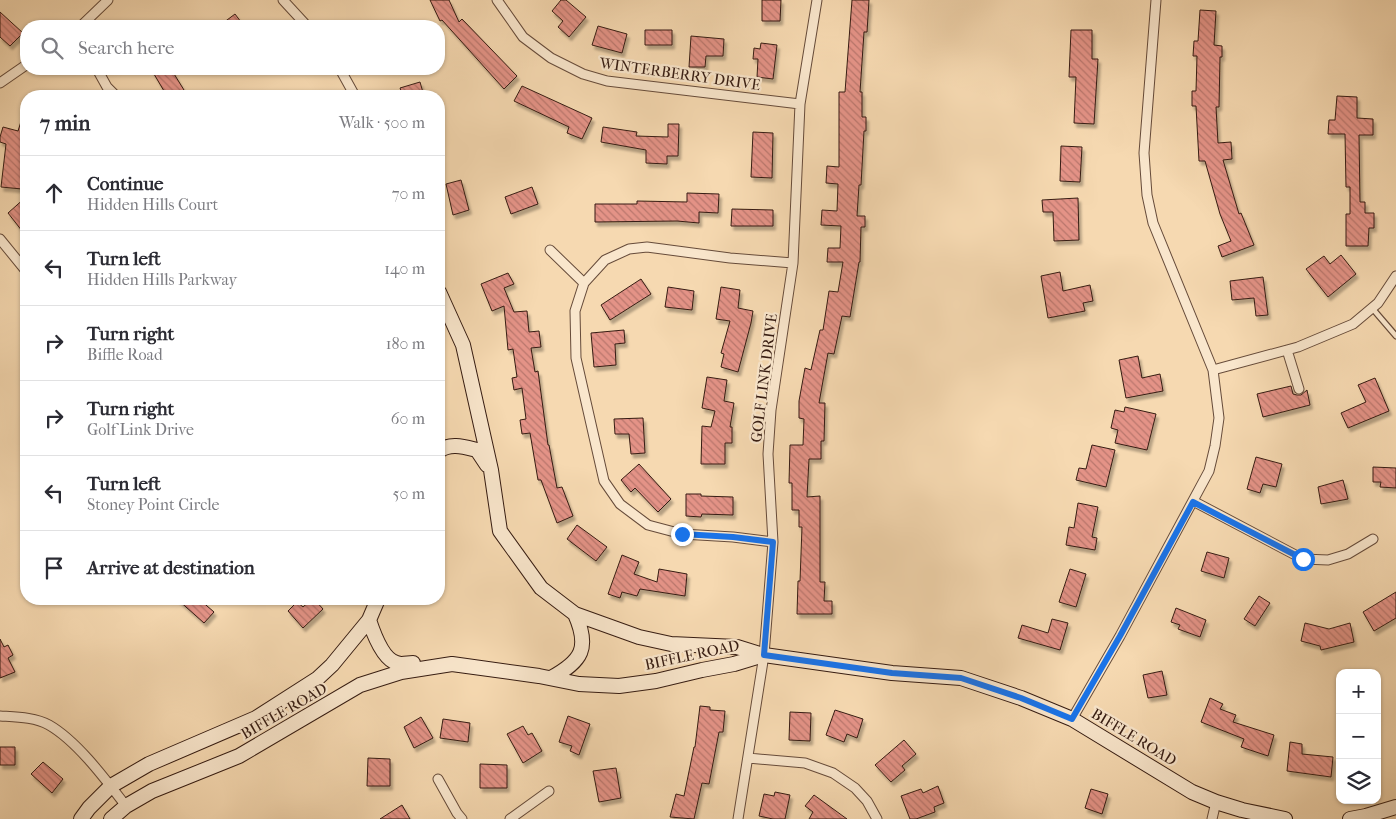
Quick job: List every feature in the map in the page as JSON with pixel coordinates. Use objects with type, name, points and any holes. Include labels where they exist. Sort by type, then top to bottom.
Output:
[{"type":"street","points":[[87,20],[108,0]]},
{"type":"street","points":[[283,0],[301,20]]},
{"type":"street","name":"WINTERBERRY DRIVE","points":[[496,0],[522,37],[551,58],[583,74],[607,81],[800,104]]},
{"type":"street","name":"GOLF LINK DRIVE","points":[[738,819],[764,655],[773,542],[768,454],[771,419],[793,263],[800,104],[817,0]]},
{"type":"street","points":[[1072,719],[1120,636],[1209,471],[1219,418],[1213,370],[1153,223],[1147,196],[1144,153],[1156,0]]},
{"type":"street","points":[[0,83],[20,69]]},
{"type":"street","points":[[100,75],[109,90]]},
{"type":"street","points":[[343,75],[352,90]]},
{"type":"street","points":[[0,239],[20,264]]},
{"type":"street","points":[[773,542],[682,534],[648,525],[620,504],[604,481],[576,358],[575,311],[584,283],[604,260],[629,249],[647,247],[730,258],[793,263]]},
{"type":"street","points":[[550,250],[584,283]]},
{"type":"street","points":[[1213,370],[1287,350],[1353,324],[1378,303],[1396,276]]},
{"type":"street","points":[[445,305],[463,345],[490,470],[500,531],[541,588],[575,614],[647,639],[671,644],[737,647],[764,655]]},
{"type":"street","points":[[1287,350],[1299,389]]},
{"type":"street","points":[[445,447],[457,446],[477,450],[490,470]]},
{"type":"street","points":[[1193,502],[1303,559],[1328,560],[1348,554],[1373,539]]},
{"type":"street","name":"BIFFLE ROAD","points":[[81,819],[111,786],[149,764],[256,718],[317,679],[332,665],[369,620],[375,605]]},
{"type":"street","points":[[551,678],[573,664],[580,653],[583,641],[581,627],[575,614]]},
{"type":"street","points":[[369,620],[375,637],[388,657],[396,664],[452,664]]},
{"type":"street","name":"BIFFLE ROAD","points":[[111,819],[126,806],[152,791],[239,756],[360,685],[401,672],[452,664],[551,678],[579,684],[619,686],[656,681],[734,664],[764,655],[892,673],[961,678],[1021,698],[1072,719],[1192,792],[1242,810],[1286,819]]},
{"type":"street","points":[[0,716],[26,717],[48,724],[66,737],[111,786],[126,806]]},
{"type":"street","points":[[748,758],[805,763],[833,773],[855,788],[867,801],[876,819]]},
{"type":"street","points":[[438,779],[462,819]]},
{"type":"street","points":[[510,819],[550,791]]},
{"type":"street","points":[[1212,819],[1216,802]]},
{"type":"street","points":[[1350,819],[1396,806]]},
{"type":"lane","points":[[1372,308],[1396,336]]},
{"type":"building","points":[[430,0],[449,0],[459,22],[462,19],[517,76],[504,89],[445,23],[445,20],[440,20]]},
{"type":"building","points":[[561,0],[566,0],[586,17],[569,37],[558,27],[563,21],[552,11]]},
{"type":"building","points":[[762,0],[781,0],[780,21],[762,21]]},
{"type":"building","points":[[852,0],[869,0],[867,32],[864,32],[860,92],[862,92],[862,117],[866,117],[866,131],[864,131],[857,216],[865,216],[865,227],[861,227],[860,262],[850,317],[842,316],[834,354],[828,353],[819,403],[825,403],[824,441],[821,441],[821,459],[809,459],[807,497],[820,496],[820,582],[825,582],[824,601],[832,601],[832,614],[797,614],[802,527],[799,527],[799,510],[792,510],[792,483],[789,483],[790,445],[803,445],[804,419],[799,418],[799,401],[805,368],[811,370],[820,330],[823,330],[829,291],[838,292],[843,262],[827,262],[828,248],[840,248],[841,226],[821,225],[822,210],[837,211],[838,184],[826,183],[827,166],[839,167],[839,92],[845,92]]},
{"type":"building","points":[[1200,10],[1216,11],[1214,45],[1222,46],[1219,107],[1216,107],[1218,143],[1231,142],[1232,159],[1223,160],[1239,214],[1241,213],[1254,245],[1222,257],[1218,246],[1231,241],[1220,214],[1205,161],[1199,161],[1196,106],[1192,106],[1192,91],[1196,91],[1197,56],[1193,56],[1194,41],[1198,41]]},
{"type":"building","points":[[0,12],[20,30],[20,36],[10,46],[0,37]]},
{"type":"building","points":[[235,14],[240,20],[227,20]]},
{"type":"building","points":[[598,26],[627,34],[622,53],[592,45]]},
{"type":"building","points":[[645,30],[672,30],[672,45],[645,45]]},
{"type":"building","points":[[1071,30],[1092,30],[1092,59],[1098,59],[1094,124],[1074,123],[1076,77],[1069,77]]},
{"type":"building","points":[[691,36],[724,39],[723,56],[706,56],[705,67],[689,67]]},
{"type":"building","points":[[761,43],[777,45],[773,79],[757,77],[758,59],[753,59],[754,48],[760,49]]},
{"type":"building","points":[[155,75],[175,75],[184,90],[163,90]]},
{"type":"building","points":[[420,82],[422,90],[401,90],[400,88]]},
{"type":"building","points":[[522,86],[592,118],[582,139],[567,133],[569,127],[514,101]]},
{"type":"building","points":[[1337,96],[1357,97],[1357,118],[1373,119],[1373,135],[1359,135],[1360,202],[1365,202],[1365,213],[1374,213],[1374,228],[1369,228],[1368,246],[1346,246],[1346,214],[1350,214],[1350,187],[1346,187],[1345,134],[1328,134],[1329,120],[1335,120]]},
{"type":"building","points":[[668,124],[679,124],[678,156],[667,156],[667,164],[646,163],[646,150],[601,142],[603,127],[637,132],[636,136],[668,137]]},
{"type":"building","points":[[20,125],[20,189],[1,187],[6,144],[0,142],[3,127],[18,131]]},
{"type":"building","points":[[753,132],[773,133],[772,178],[751,177]]},
{"type":"building","points":[[1061,146],[1082,147],[1080,182],[1060,181]]},
{"type":"building","points":[[461,180],[469,210],[453,215],[446,184]]},
{"type":"building","points":[[532,187],[538,204],[511,214],[505,197]]},
{"type":"building","points":[[687,193],[719,194],[718,213],[699,212],[699,223],[677,221],[595,222],[595,204],[637,204],[637,201],[687,202]]},
{"type":"building","points":[[1078,198],[1079,240],[1054,241],[1053,212],[1043,212],[1042,200]]},
{"type":"building","points":[[20,202],[20,228],[8,213]]},
{"type":"building","points":[[732,209],[773,210],[773,226],[731,226]]},
{"type":"building","points":[[1341,255],[1356,274],[1328,297],[1306,269],[1324,256],[1330,264]]},
{"type":"building","points":[[1060,272],[1063,291],[1090,285],[1093,301],[1083,303],[1085,311],[1048,318],[1041,276]]},
{"type":"building","points":[[508,273],[514,284],[504,288],[514,312],[527,311],[529,332],[539,331],[541,347],[531,348],[535,372],[538,371],[548,445],[557,488],[562,487],[573,516],[557,523],[541,480],[538,480],[530,433],[522,434],[520,420],[526,419],[522,388],[514,390],[512,378],[517,377],[513,349],[508,350],[504,306],[492,311],[481,284]]},
{"type":"building","points":[[1263,277],[1268,315],[1256,316],[1254,298],[1232,300],[1230,281]]},
{"type":"building","points":[[641,279],[651,294],[610,320],[601,305]]},
{"type":"building","points":[[668,287],[694,291],[692,310],[665,307]]},
{"type":"building","points":[[721,287],[740,290],[738,308],[753,311],[738,372],[721,367],[724,354],[721,353],[730,321],[716,319]]},
{"type":"building","points":[[624,330],[625,343],[615,344],[616,365],[594,367],[591,333]]},
{"type":"building","points":[[1138,356],[1142,378],[1160,374],[1163,391],[1126,398],[1119,360]]},
{"type":"building","points":[[707,377],[727,380],[724,401],[734,403],[730,427],[732,427],[732,443],[725,443],[725,464],[701,464],[702,426],[711,427],[715,411],[702,408]]},
{"type":"building","points":[[1375,378],[1389,411],[1348,428],[1341,413],[1366,402],[1358,385]]},
{"type":"building","points":[[1291,386],[1293,394],[1297,395],[1301,395],[1307,390],[1310,405],[1263,417],[1257,394]]},
{"type":"building","points":[[1125,407],[1156,414],[1147,450],[1115,443],[1118,430],[1111,428],[1115,410],[1124,412]]},
{"type":"building","points":[[643,418],[645,453],[631,454],[629,434],[615,434],[614,419]]},
{"type":"building","points":[[1092,445],[1115,450],[1106,487],[1076,480],[1079,468],[1086,469]]},
{"type":"building","points":[[1256,457],[1282,464],[1276,487],[1263,484],[1260,493],[1247,489]]},
{"type":"building","points":[[639,464],[671,499],[658,512],[635,488],[631,492],[621,480]]},
{"type":"building","points":[[1373,467],[1396,468],[1396,488],[1380,487],[1381,482],[1373,482]]},
{"type":"building","points":[[1343,480],[1348,499],[1321,504],[1318,487]]},
{"type":"building","points":[[686,494],[733,497],[733,515],[702,514],[701,517],[686,516]]},
{"type":"building","points":[[1078,503],[1098,507],[1092,537],[1097,538],[1095,550],[1066,545],[1069,527],[1074,528]]},
{"type":"building","points":[[577,525],[607,547],[596,561],[567,539]]},
{"type":"building","points":[[1207,552],[1229,558],[1224,578],[1201,571]]},
{"type":"building","points":[[622,555],[639,562],[634,574],[657,582],[659,569],[687,574],[685,596],[640,589],[637,596],[622,592],[620,598],[608,594]]},
{"type":"building","points":[[1070,569],[1086,574],[1076,607],[1059,602]]},
{"type":"building","points":[[1396,592],[1396,618],[1374,631],[1363,612]]},
{"type":"building","points":[[1259,596],[1270,603],[1255,626],[1244,619]]},
{"type":"building","points":[[184,605],[206,605],[214,612],[204,623]]},
{"type":"building","points":[[294,605],[303,607],[305,605],[319,605],[323,609],[303,628],[288,611]]},
{"type":"building","points":[[1176,608],[1206,620],[1200,637],[1178,629],[1180,625],[1171,622]]},
{"type":"building","points":[[1052,619],[1068,623],[1060,650],[1018,638],[1022,625],[1048,633]]},
{"type":"building","points":[[1305,623],[1329,629],[1350,623],[1354,642],[1321,650],[1320,646],[1301,641]]},
{"type":"building","points":[[0,639],[4,647],[8,645],[13,655],[8,658],[15,672],[0,678]]},
{"type":"building","points":[[1162,671],[1167,695],[1148,698],[1143,675]]},
{"type":"building","points":[[1210,698],[1223,704],[1220,709],[1236,715],[1233,722],[1274,735],[1268,756],[1241,747],[1244,739],[1201,722]]},
{"type":"building","points":[[700,706],[710,707],[710,710],[725,711],[723,732],[719,732],[709,784],[702,783],[694,819],[670,817],[676,794],[684,796],[695,747]]},
{"type":"building","points":[[835,710],[863,719],[857,738],[847,734],[844,742],[826,735]]},
{"type":"building","points":[[790,712],[811,713],[810,741],[789,740]]},
{"type":"building","points":[[568,716],[590,724],[579,755],[570,751],[572,746],[559,742]]},
{"type":"building","points":[[421,717],[433,738],[414,748],[404,727]]},
{"type":"building","points":[[443,719],[470,723],[468,742],[440,738]]},
{"type":"building","points":[[523,726],[528,735],[532,733],[542,751],[523,763],[507,734]]},
{"type":"building","points":[[904,740],[916,754],[902,766],[905,770],[891,782],[875,765]]},
{"type":"building","points":[[1290,742],[1302,744],[1302,754],[1333,757],[1331,777],[1287,771]]},
{"type":"building","points":[[0,747],[15,747],[15,765],[0,765]]},
{"type":"building","points":[[368,758],[390,759],[390,786],[367,786]]},
{"type":"building","points":[[43,762],[63,779],[52,793],[31,774]]},
{"type":"building","points":[[480,764],[507,765],[507,788],[480,788]]},
{"type":"building","points":[[616,768],[621,798],[599,802],[593,771]]},
{"type":"building","points":[[938,786],[944,803],[934,807],[935,812],[916,819],[910,819],[901,796],[921,789],[923,793]]},
{"type":"building","points":[[1091,789],[1108,794],[1102,814],[1085,808]]},
{"type":"building","points":[[775,792],[790,795],[785,819],[759,816],[764,794],[774,796]]},
{"type":"building","points":[[814,795],[847,819],[809,819],[813,812],[805,806]]},
{"type":"building","points":[[402,805],[410,819],[380,819]]},
{"type":"route","points":[[682,534],[773,542],[764,655],[892,673],[961,678],[1021,698],[1072,719],[1120,636],[1193,502],[1303,559]]}]
